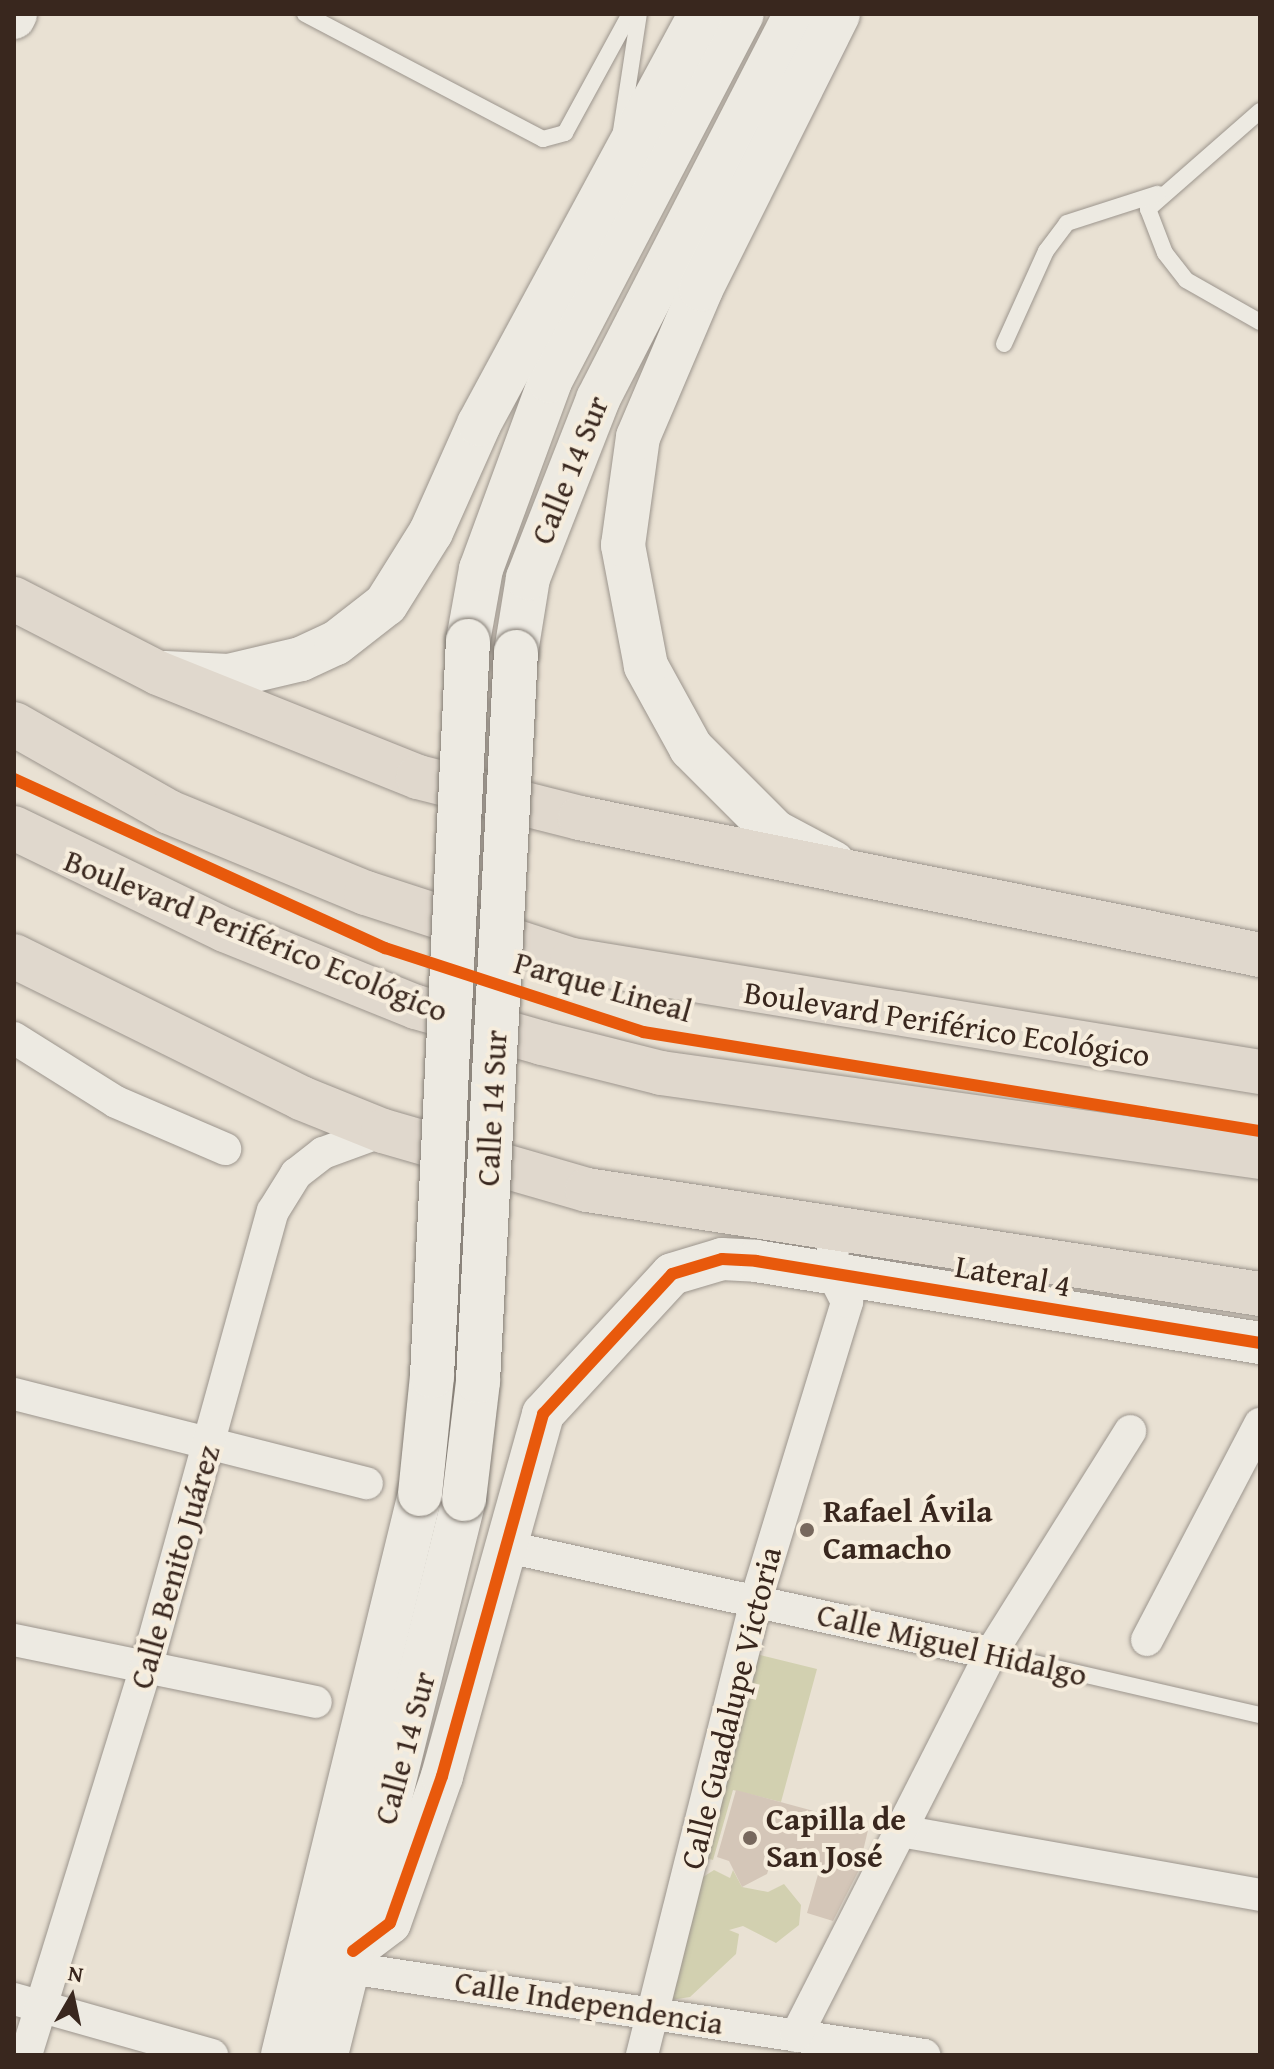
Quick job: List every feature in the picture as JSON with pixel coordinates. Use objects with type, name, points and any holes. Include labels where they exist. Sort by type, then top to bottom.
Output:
[{"type":"highway","points":[[14,599],[158,673],[418,777],[580,818],[833,863],[1260,955]]},
{"type":"highway","name":"Boulevard Periférico Ecológico","points":[[14,724],[183,818],[366,893],[572,960],[1260,1072]]},
{"type":"highway","name":"Boulevard Periférico Ecológico","points":[[14,828],[239,936],[416,1007],[542,1043],[661,1073],[1260,1157]]},
{"type":"highway","points":[[14,956],[383,1131],[587,1190],[1260,1294]]},
{"type":"main road","points":[[158,673],[229,676],[301,659],[336,643],[386,604],[431,532],[479,424],[615,166],[701,14]]},
{"type":"main road","name":"Calle 14 Sur","points":[[276,2052],[329,1846],[383,1662],[420,1494],[432,1376],[468,641],[481,569],[550,381],[742,14]]},
{"type":"main road","points":[[833,863],[775,832],[691,748],[646,666],[623,545],[638,437],[701,289],[838,14]]},
{"type":"main road","name":"Calle 14 Sur","points":[[326,2055],[446,1591],[468,1469],[501,858],[528,578],[598,399],[794,17]]},
{"type":"street","points":[[14,1038],[116,1102],[225,1149]]},
{"type":"street","name":"Calle Benito Juárez","points":[[26,2055],[27,2003],[146,1668],[212,1442],[273,1211],[296,1174],[323,1153],[383,1131]]},
{"type":"street","name":"Calle Guadalupe Victoria","points":[[642,2055],[756,1600],[847,1302],[831,1271],[835,1227]]},
{"type":"street","name":"Lateral 4","points":[[351,1960],[390,1923],[442,1776],[528,1449],[559,1389],[672,1274],[708,1261],[756,1261],[1260,1343]]},
{"type":"street","points":[[1199,1335],[1206,1287]]},
{"type":"street","points":[[14,1394],[367,1483]]},
{"type":"street","points":[[1147,1640],[1251,1464],[1260,1424]]},
{"type":"street","points":[[796,2036],[991,1653],[1130,1431]]},
{"type":"street","name":"Calle Miguel Hidalgo","points":[[503,1546],[991,1653]]},
{"type":"street","points":[[14,1640],[316,1702]]},
{"type":"street","points":[[901,1831],[1260,1895]]},
{"type":"street","name":"Calle Independencia","points":[[351,1960],[924,2055]]},
{"type":"street","points":[[27,2003],[212,2055]]},
{"type":"lane","points":[[305,14],[543,139],[565,133],[630,14]]},
{"type":"lane","points":[[615,166],[639,14]]},
{"type":"lane","points":[[1004,344],[1046,251],[1067,223],[1157,194],[1260,111]]},
{"type":"lane","points":[[1157,194],[1149,223],[1186,280],[1260,322]]},
{"type":"lane","name":"Calle Miguel Hidalgo","points":[[991,1653],[1260,1715]]},
{"type":"shaded area","points":[[748,1652],[817,1669],[781,1802],[733,1790],[713,1860],[706,1858]]},
{"type":"shaded area","points":[[714,1870],[730,1878],[733,1870],[742,1887],[768,1892],[784,1884],[801,1905],[799,1925],[776,1943],[743,1926],[729,1930],[739,1934],[736,1954],[690,1997],[665,2001],[703,1877]]},
{"type":"building","points":[[736,1790],[869,1826],[858,1872],[833,1921],[807,1913],[819,1871],[772,1858],[767,1874],[742,1887],[729,1861],[717,1857]]},
{"type":"cycle path","name":"Parque Lineal","points":[[14,779],[385,948],[643,1032],[1260,1131]]},
{"type":"cycle path","points":[[353,1951],[390,1923],[442,1776],[543,1414],[672,1274],[722,1259],[756,1261],[1260,1343]]},
{"type":"place","name":"Rafael Ávila Camacho","points":[[807,1530]]},
{"type":"place","name":"Capilla de San José","points":[[750,1838]]}]
